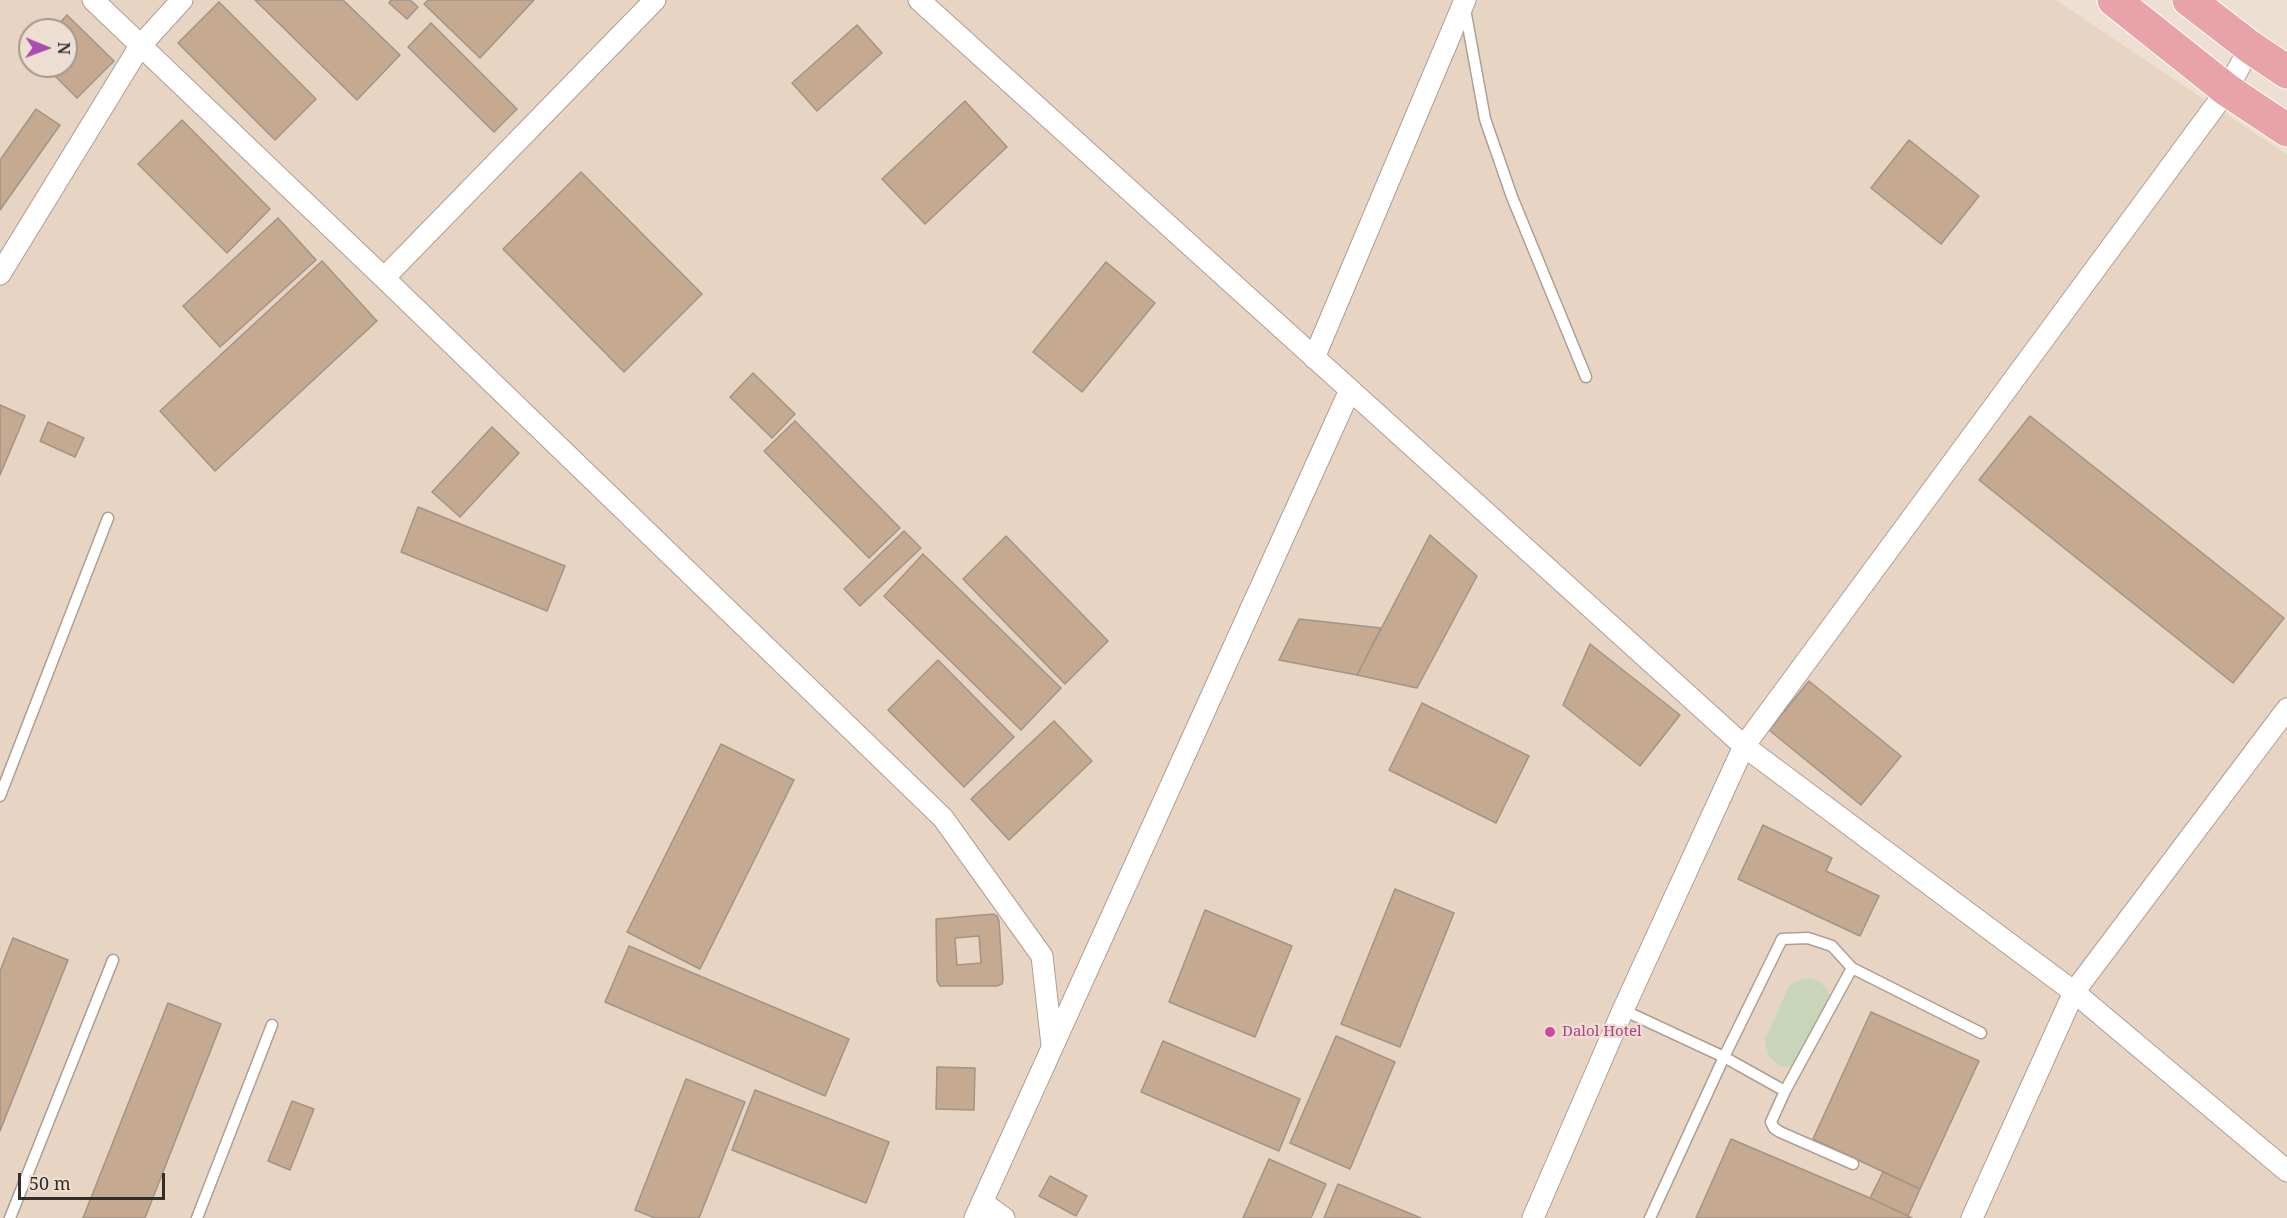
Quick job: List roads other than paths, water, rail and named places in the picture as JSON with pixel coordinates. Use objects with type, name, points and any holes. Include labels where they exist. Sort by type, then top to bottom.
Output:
[{"type":"highway","points":[[2114,0],[2227,90],[2287,130]]},
{"type":"highway","points":[[2189,0],[2287,72]]},
{"type":"street","points":[[93,0],[943,818],[1042,956],[1052,1046]]},
{"type":"street","points":[[0,274],[140,46],[182,0]]},
{"type":"street","points":[[384,278],[655,0]]},
{"type":"street","points":[[919,0],[1744,746],[2074,992],[2287,1171]]},
{"type":"street","points":[[1314,358],[1465,1]]},
{"type":"street","points":[[1533,1218],[1623,1010],[1744,746],[2227,90],[2250,47]]},
{"type":"street","points":[[1004,1218],[978,1210],[1350,390]]},
{"type":"street","points":[[1972,1218],[2074,992],[2287,709]]},
{"type":"lane","points":[[1465,1],[1485,119],[1512,197],[1586,377]]},
{"type":"lane","points":[[0,796],[108,518]]},
{"type":"lane","points":[[1650,1218],[1782,939],[1808,938],[1832,946],[1852,968],[1981,1033]]},
{"type":"lane","points":[[10,1218],[113,960]]},
{"type":"lane","points":[[1852,968],[1785,1091],[1771,1122],[1780,1132],[1853,1164]]},
{"type":"lane","points":[[1623,1010],[1725,1057],[1785,1091]]},
{"type":"lane","points":[[197,1218],[272,1025]]},
{"type":"place","name":"Dalol Hotel","points":[[1550,1032]]}]
